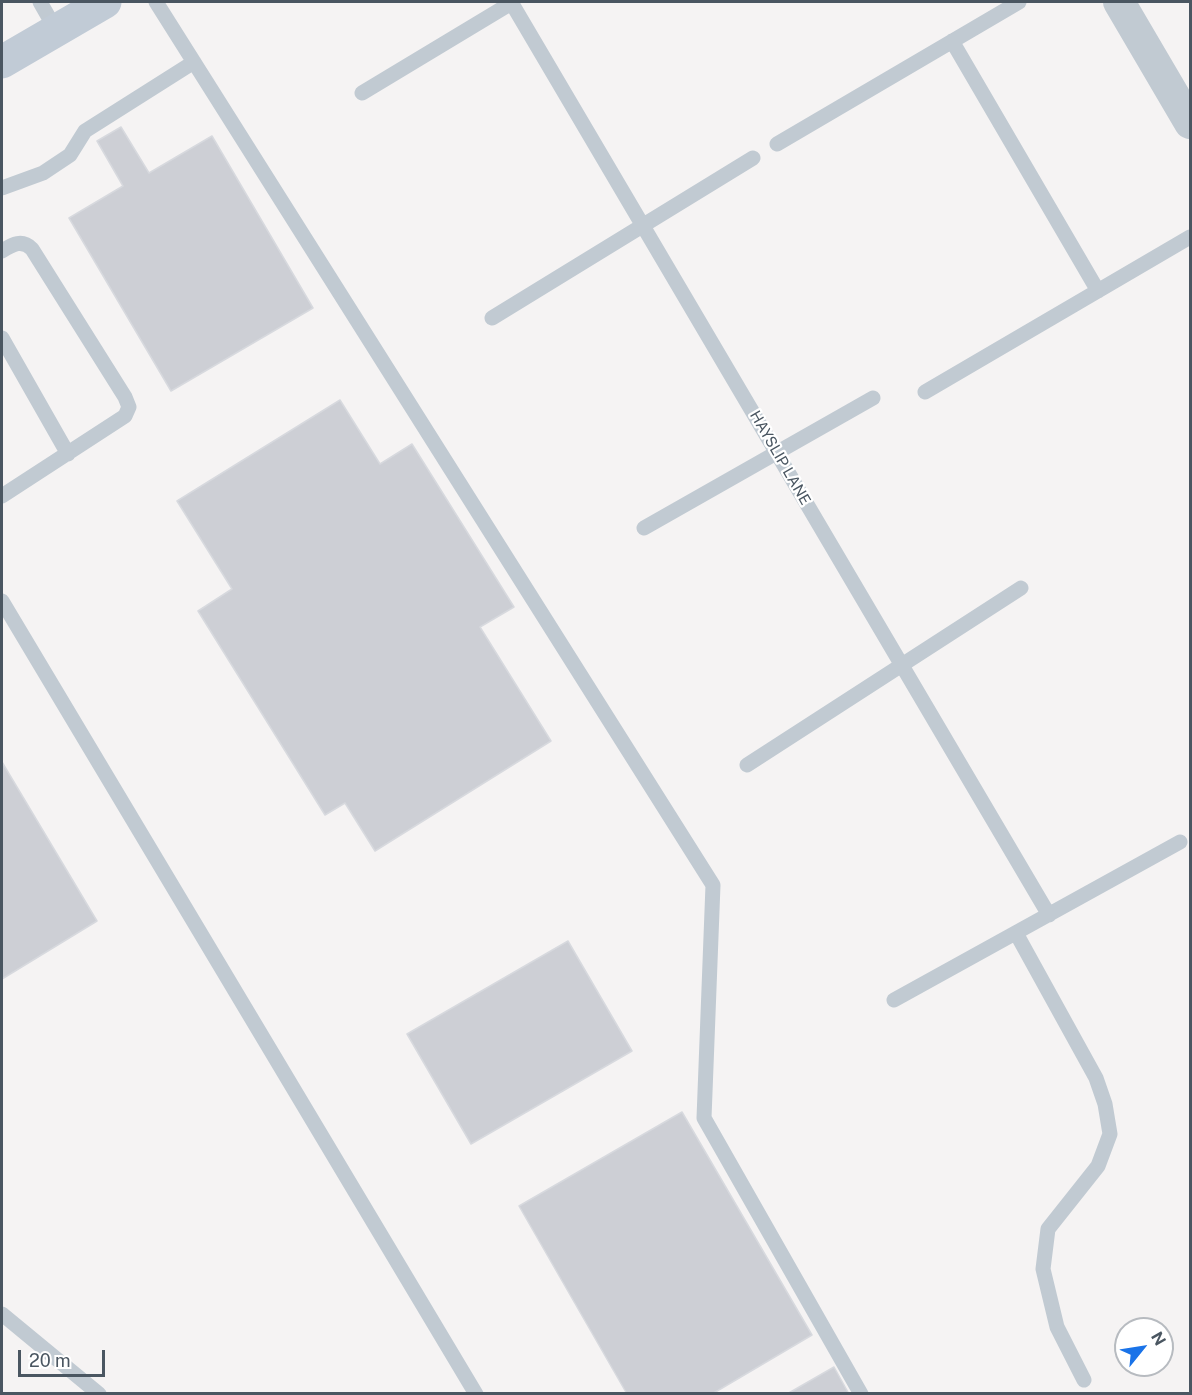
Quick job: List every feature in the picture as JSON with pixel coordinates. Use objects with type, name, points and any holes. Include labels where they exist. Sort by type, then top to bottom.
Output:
[{"type":"main road","points":[[2,62],[105,2]]},
{"type":"street","points":[[1119,2],[1191,123]]},
{"type":"lane","points":[[40,2],[56,30]]},
{"type":"lane","points":[[156,2],[712,885],[704,1118],[861,1394]]},
{"type":"lane","points":[[362,93],[512,2]]},
{"type":"lane","name":"HAYSLIP LANE","points":[[512,2],[1048,915]]},
{"type":"lane","points":[[777,144],[1019,2]]},
{"type":"lane","points":[[952,41],[1098,291]]},
{"type":"lane","points":[[2,188],[44,173],[70,155],[85,131],[194,62]]},
{"type":"lane","points":[[492,318],[753,158]]},
{"type":"lane","points":[[925,392],[1191,237]]},
{"type":"lane","points":[[2,251],[20,242],[32,249],[128,401],[129,411],[68,454],[4,489]]},
{"type":"lane","points":[[2,338],[68,454]]},
{"type":"lane","points":[[644,528],[873,398]]},
{"type":"lane","points":[[747,765],[1021,588]]},
{"type":"lane","points":[[2,601],[476,1394]]},
{"type":"lane","points":[[894,1000],[1180,842]]},
{"type":"lane","points":[[1016,933],[1096,1078],[1105,1104],[1110,1134],[1098,1166],[1048,1229],[1043,1269],[1057,1327],[1084,1380]]},
{"type":"lane","points":[[2,1314],[99,1394]]},
{"type":"building","points":[[121,127],[149,173],[212,136],[313,308],[171,391],[69,218],[123,186],[97,141]]},
{"type":"building","points":[[340,400],[380,464],[412,444],[514,607],[480,627],[551,741],[375,851],[345,803],[325,815],[198,611],[232,589],[177,501]]},
{"type":"building","points":[[2,762],[97,921],[2,979]]},
{"type":"building","points":[[568,941],[632,1051],[471,1144],[407,1034]]},
{"type":"building","points":[[682,1112],[812,1335],[712,1394],[627,1394],[519,1206]]},
{"type":"building","points":[[834,1367],[849,1394],[787,1394]]}]
